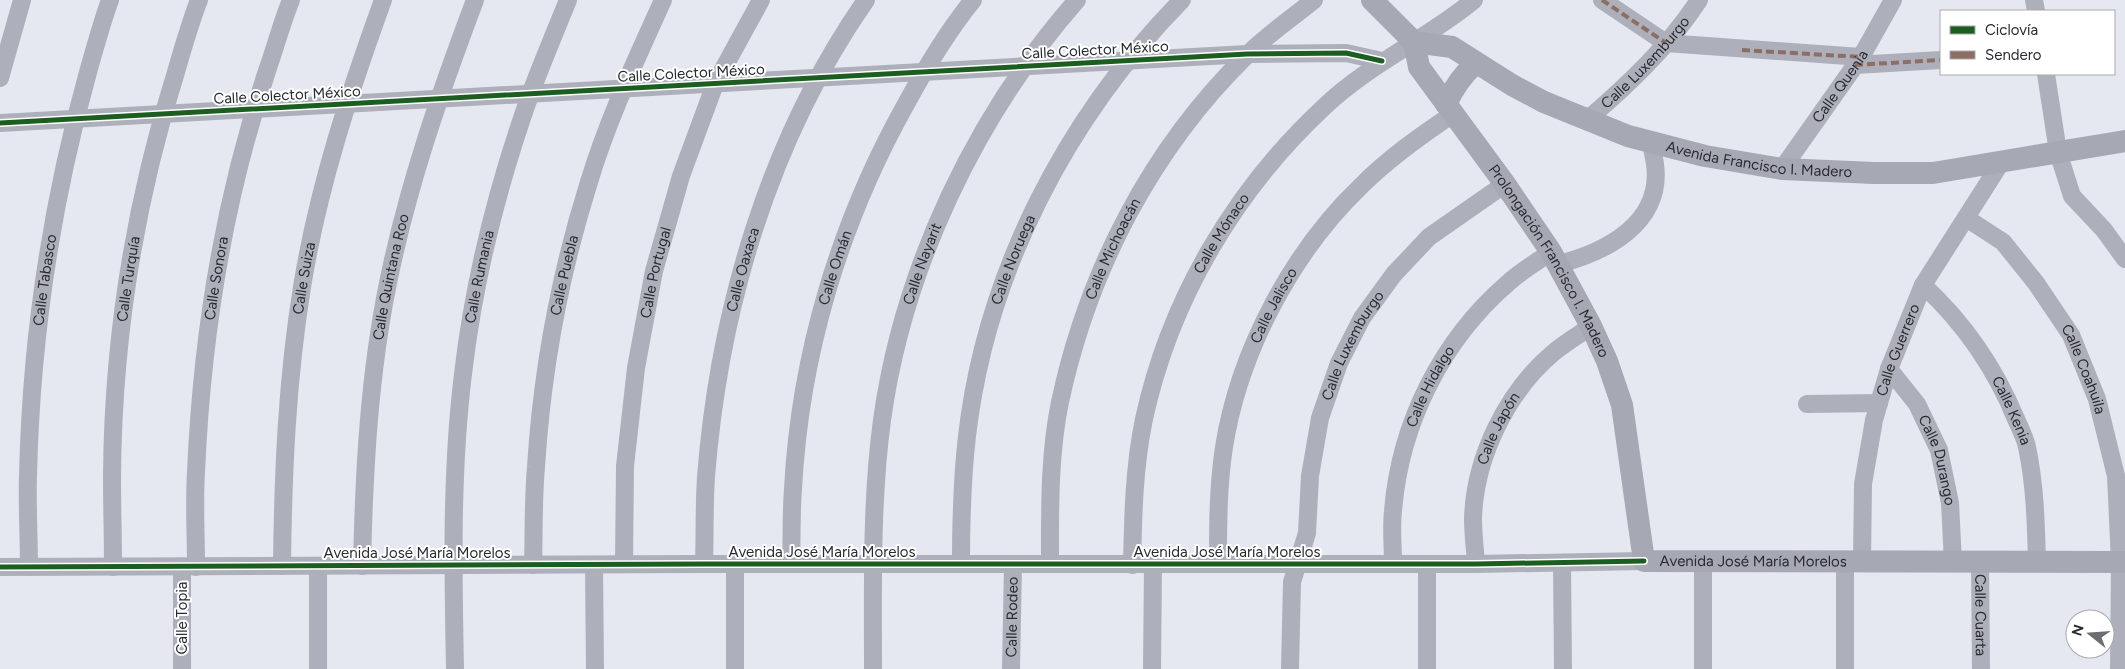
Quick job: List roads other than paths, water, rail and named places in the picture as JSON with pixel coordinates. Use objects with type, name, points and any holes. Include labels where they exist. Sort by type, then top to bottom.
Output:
[{"type":"main road","points":[[1372,0],[1414,42]]},
{"type":"main road","name":"Avenida Francisco I. Madero","points":[[1414,42],[1452,47],[1544,102],[1587,120],[1650,142],[1705,156],[1782,169],[1874,173],[1933,173],[2125,141]]},
{"type":"main road","name":"Prolongación Francisco I. Madero","points":[[1414,42],[1419,67],[1555,258],[1607,361],[1622,405],[1644,561]]},
{"type":"main road","points":[[1450,109],[1454,87],[1463,74],[1476,63]]},
{"type":"main road","name":"Avenida José María Morelos","points":[[1644,561],[2123,562]]},
{"type":"street","points":[[0,78],[22,0]]},
{"type":"street","name":"Calle Tabasco","points":[[29,567],[28,477],[39,323],[56,207],[75,119],[110,0]]},
{"type":"street","name":"Calle Turquía","points":[[114,567],[112,475],[116,384],[125,302],[142,202],[163,113],[199,0]]},
{"type":"street","name":"Calle Sonora","points":[[189,567],[201,381],[212,298],[230,198],[254,109],[292,0]]},
{"type":"street","name":"Calle Suiza","points":[[282,566],[283,463],[289,379],[302,286],[321,194],[346,104],[383,0]]},
{"type":"street","name":"Calle Quintana Roo","points":[[362,566],[364,471],[373,377],[387,293],[410,191],[437,100],[475,0]]},
{"type":"street","name":"Calle Rumania","points":[[455,669],[454,469],[463,374],[476,288],[501,186],[530,94],[568,0]]},
{"type":"street","name":"Calle Puebla","points":[[533,565],[535,468],[546,371],[562,285],[589,181],[623,90],[663,0]]},
{"type":"street","name":"Calle Portugal","points":[[624,564],[625,466],[636,368],[659,252],[681,176],[715,84],[761,0]]},
{"type":"street","name":"Calle Oaxaca","points":[[704,564],[706,478],[712,418],[722,355],[739,279],[757,219],[780,159],[818,78],[866,0]]},
{"type":"street","name":"Calle Omán","points":[[792,564],[793,488],[800,414],[815,336],[830,279],[851,220],[886,140],[924,72],[973,0]]},
{"type":"street","name":"Calle Nayarit","points":[[873,669],[875,496],[883,418],[900,334],[920,268],[948,200],[987,124],[1025,67],[1078,0]]},
{"type":"street","name":"Calle Noruega","points":[[961,564],[961,504],[967,435],[980,362],[996,305],[1014,256],[1044,188],[1079,128],[1127,60],[1182,0]]},
{"type":"street","name":"Calle Michoacán","points":[[1050,564],[1050,483],[1060,403],[1080,325],[1109,250],[1147,179],[1194,114],[1248,54],[1314,0]]},
{"type":"street","name":"Calle Mónaco","points":[[1132,565],[1133,492],[1144,419],[1164,348],[1192,280],[1229,217],[1273,158],[1325,106],[1382,61],[1460,12],[1474,0]]},
{"type":"street","points":[[1602,0],[1666,43],[1858,61],[1940,60]]},
{"type":"street","name":"Calle Luxemburgo","points":[[1587,120],[1629,84],[1666,43],[1699,0]]},
{"type":"street","name":"Calle Quenia","points":[[1782,169],[1858,61],[1893,0]]},
{"type":"street","name":"Calle Colector México","points":[[0,123],[1248,54],[1346,53],[1382,61]]},
{"type":"street","points":[[2046,75],[2058,152],[2072,196],[2104,230],[2125,259]]},
{"type":"street","name":"Calle Jalisco","points":[[1218,564],[1218,504],[1224,446],[1238,388],[1259,332],[1282,288],[1320,230],[1360,186],[1450,109]]},
{"type":"street","points":[[1555,258],[1583,258],[1609,246],[1629,232],[1645,213],[1654,190],[1656,166],[1650,142]]},
{"type":"street","name":"Calle Guerrero","points":[[1844,669],[1853,561],[1863,484],[1874,420],[1889,369],[1923,285],[2002,162]]},
{"type":"street","name":"Calle Luxemburgo","points":[[1290,669],[1290,595],[1307,533],[1310,476],[1320,418],[1339,363],[1362,318],[1394,274],[1429,237],[1504,184]]},
{"type":"street","name":"Calle Coahuila","points":[[1966,218],[2003,242],[2036,283],[2071,335],[2097,400],[2116,476],[2123,562],[2119,669]]},
{"type":"street","name":"Calle Hidalgo","points":[[1393,564],[1393,511],[1401,459],[1417,409],[1441,362],[1471,319],[1509,282],[1555,258]]},
{"type":"street","name":"Calle Kenia","points":[[1923,285],[1945,305],[1976,346],[2006,393],[2027,445],[2036,503],[2036,562]]},
{"type":"street","name":"Calle Japón","points":[[1476,564],[1473,517],[1480,471],[1496,427],[1521,387],[1553,353],[1591,326]]},
{"type":"street","name":"Calle Durango","points":[[1889,369],[1917,404],[1939,450],[1950,504],[1953,562]]},
{"type":"street","points":[[1807,404],[1879,403]]},
{"type":"street","name":"Avenida José María Morelos","points":[[0,567],[624,564],[1476,564],[1644,561]]},
{"type":"street","points":[[1703,561],[1703,669]]},
{"type":"street","name":"Calle Cuarta","points":[[1980,562],[1981,669]]},
{"type":"street","points":[[1562,563],[1563,669]]},
{"type":"street","points":[[735,564],[735,669]]},
{"type":"street","name":"Calle Rodeo","points":[[1011,669],[1013,564]]},
{"type":"street","points":[[1152,669],[1153,564]]},
{"type":"street","points":[[1427,564],[1427,669]]},
{"type":"street","points":[[594,565],[595,669]]},
{"type":"street","points":[[318,566],[318,669]]},
{"type":"street","name":"Calle Topia","points":[[182,669],[189,567]]}]
